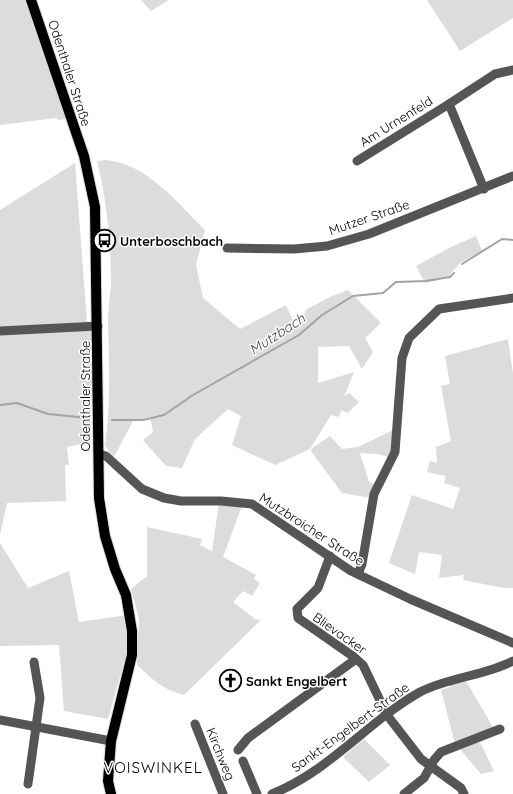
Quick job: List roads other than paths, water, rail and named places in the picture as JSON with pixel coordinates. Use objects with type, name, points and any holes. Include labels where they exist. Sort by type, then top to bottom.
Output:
[{"type":"main road","name":"Odenthaler Straße","points":[[31,0],[84,156],[95,207],[98,326],[99,498],[105,536],[115,570],[126,595],[132,631],[132,655],[111,741],[108,781],[111,794]]},
{"type":"street","name":"Am Urnenfeld","points":[[357,161],[495,74],[513,70]]},
{"type":"street","name":"Am Urnenfeld","points":[[449,104],[484,189]]},
{"type":"street","name":"Mutzer Straße","points":[[227,248],[294,249],[327,246],[369,234],[484,189],[513,176]]},
{"type":"street","points":[[358,574],[362,564],[374,494],[395,452],[402,358],[409,338],[440,309],[513,298]]},
{"type":"street","points":[[0,331],[98,326]]},
{"type":"street","name":"Mutzbroicher Straße","points":[[99,454],[106,456],[142,489],[164,498],[181,501],[221,500],[252,504],[358,574],[410,599],[513,643]]},
{"type":"street","name":"Blievacker","points":[[330,556],[318,588],[298,607],[296,615],[303,623],[356,659],[366,670],[387,715],[420,759],[461,788],[464,794]]},
{"type":"street","points":[[238,750],[248,738],[356,659]]},
{"type":"street","name":"Sankt-Engelbert-Straße","points":[[272,794],[305,778],[323,766],[387,715],[420,692],[442,683],[513,661]]},
{"type":"street","points":[[28,784],[40,698],[34,662]]},
{"type":"street","points":[[0,720],[111,741]]},
{"type":"street","name":"Kirchweg","points":[[195,724],[223,794]]},
{"type":"street","points":[[404,794],[424,778],[441,752],[500,729]]},
{"type":"street","points":[[243,761],[257,794]]},
{"type":"waterway","name":"Mutzbach","points":[[462,264],[502,239],[513,240]]},
{"type":"waterway","name":"Mutzbach","points":[[112,420],[143,420],[164,415],[193,395],[299,335],[322,315],[353,296],[383,293],[396,282],[426,281],[450,277],[454,273]]},
{"type":"waterway","name":"Mutzbach","points":[[0,405],[17,403],[48,414],[88,418]]},
{"type":"place","name":"Unterboschbach","points":[[104,241]]},
{"type":"place","name":"Sankt Engelbert","points":[[230,681]]},
{"type":"district","name":"VOISWINKEL","points":[[153,768]]}]
